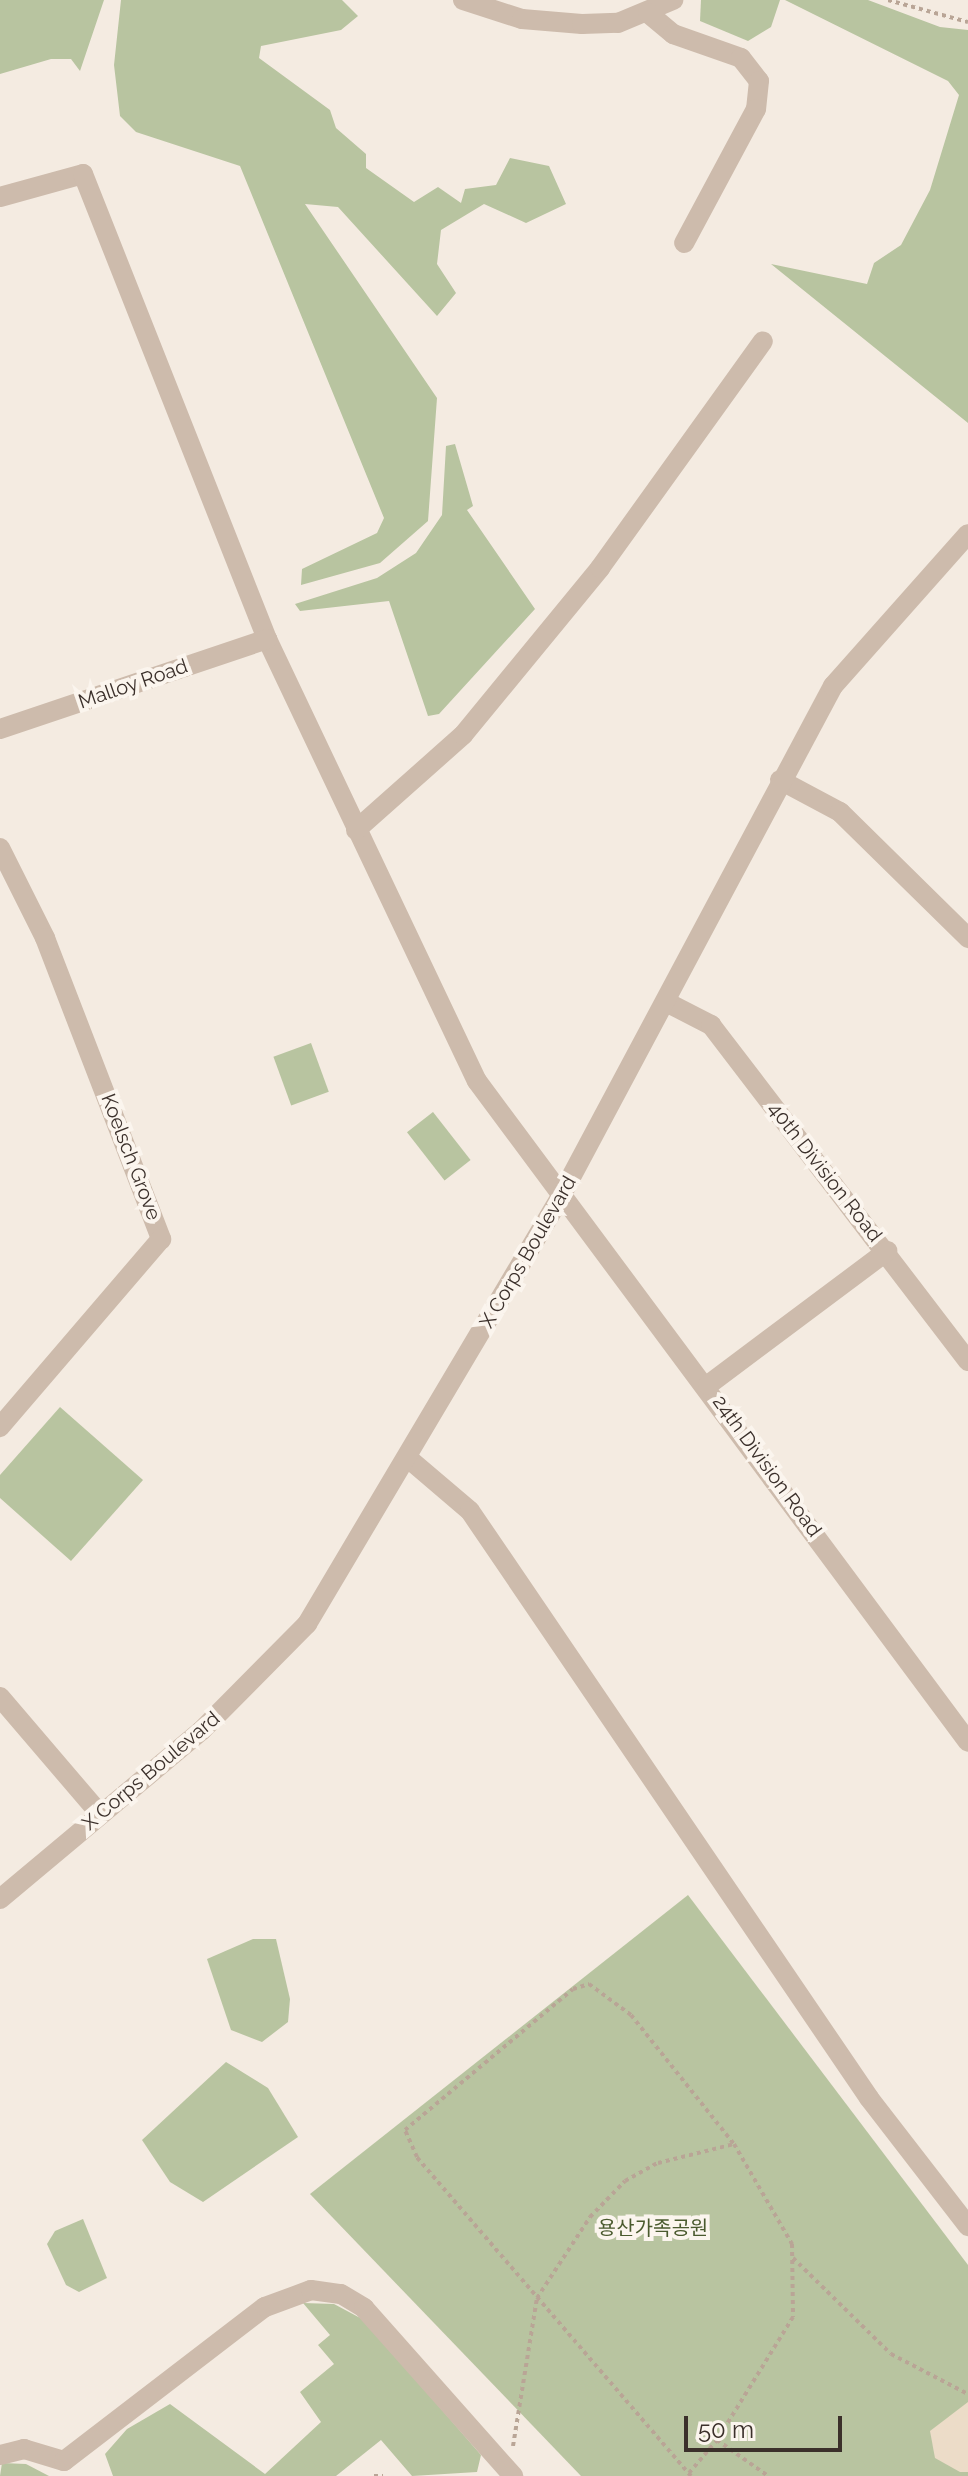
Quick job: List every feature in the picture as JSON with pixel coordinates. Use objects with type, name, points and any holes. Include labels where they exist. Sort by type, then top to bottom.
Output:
[{"type":"street","points":[[463,0],[522,19],[582,24],[648,13],[673,0]]},
{"type":"street","points":[[648,13],[673,34],[741,58],[759,81],[756,109],[684,243]]},
{"type":"street","name":"24th Division Road","points":[[0,197],[83,174],[267,639],[477,1081],[708,1385],[968,1742]]},
{"type":"street","points":[[356,830],[463,735],[600,568],[763,341]]},
{"type":"street","name":"X Corps Boulevard","points":[[0,1899],[99,1813],[201,1731],[307,1624],[409,1459],[562,1194],[666,1002],[780,780],[833,686],[968,534]]},
{"type":"street","name":"Malloy Road","points":[[0,729],[267,639]]},
{"type":"street","points":[[780,780],[840,812],[968,938]]},
{"type":"street","name":"Koelsch Grove","points":[[0,848],[45,938],[161,1239],[0,1427]]},
{"type":"street","name":"40th Division Road","points":[[666,1002],[711,1025],[887,1251],[968,1361]]},
{"type":"street","points":[[708,1385],[887,1251]]},
{"type":"street","points":[[409,1459],[470,1511],[848,2068],[968,2226]]},
{"type":"street","points":[[0,1697],[99,1813]]},
{"type":"street","points":[[0,2455],[24,2449],[64,2461],[265,2307],[311,2290],[341,2294],[364,2308],[506,2468]]},
{"type":"path","points":[[888,0],[968,22]]},
{"type":"path","points":[[589,1984],[631,2015],[734,2144],[772,2205],[793,2258],[793,2317],[717,2440],[690,2475],[417,2157],[405,2130],[573,1989],[589,1984]]},
{"type":"path","points":[[506,2468],[519,2431],[537,2298],[590,2217],[625,2181],[658,2163],[734,2144]]},
{"type":"path","points":[[793,2258],[891,2354],[968,2394]]},
{"type":"path","points":[[717,2440],[768,2476]]},
{"type":"path","points":[[374,2476],[383,2476]]},
{"type":"green space","points":[[0,0],[104,0],[80,71],[71,59],[51,59],[0,74]]},
{"type":"green space","points":[[121,0],[342,0],[358,16],[341,30],[261,46],[259,58],[330,110],[336,128],[366,154],[366,168],[414,202],[438,187],[461,203],[465,189],[496,185],[510,158],[549,166],[566,204],[526,223],[484,204],[441,230],[437,264],[456,293],[437,316],[338,207],[305,204],[437,398],[428,521],[380,563],[301,585],[302,569],[377,533],[384,518],[240,166],[136,132],[120,116],[114,65]]},
{"type":"green space","points":[[701,0],[780,0],[771,27],[748,41],[700,21]]},
{"type":"green space","points":[[785,0],[868,0],[940,27],[968,30],[968,423],[771,264],[867,284],[874,263],[901,245],[930,190],[959,95],[948,81]]},
{"type":"green space","points":[[455,444],[473,506],[467,510],[535,609],[439,714],[428,716],[389,601],[300,611],[295,604],[377,578],[416,553],[442,515],[446,446]]},
{"type":"green space","points":[[311,1043],[329,1092],[291,1106],[273,1057]]},
{"type":"green space","points":[[433,1112],[471,1160],[445,1180],[407,1132]]},
{"type":"green space","points":[[60,1407],[143,1480],[71,1561],[0,1498],[0,1475]]},
{"type":"green space","name":"용산가족공원","points":[[688,1895],[968,2265],[968,2476],[581,2476],[310,2194]]},
{"type":"green space","points":[[253,1939],[276,1939],[290,1999],[288,2022],[262,2042],[231,2030],[207,1959]]},
{"type":"green space","points":[[226,2062],[268,2088],[298,2137],[203,2202],[170,2182],[142,2140]]},
{"type":"green space","points":[[83,2219],[107,2278],[79,2292],[66,2285],[47,2244],[55,2231]]},
{"type":"green space","points":[[303,2303],[334,2304],[364,2320],[481,2455],[477,2472],[412,2476],[381,2440],[336,2476],[113,2476],[105,2454],[127,2429],[170,2404],[265,2474],[321,2422],[300,2392],[334,2364],[318,2345],[330,2335]]},
{"type":"green space","points":[[2,2463],[26,2464],[49,2476],[0,2476]]},
{"type":"shaded area","points":[[968,2402],[968,2472],[960,2472],[935,2458],[930,2431]]}]
